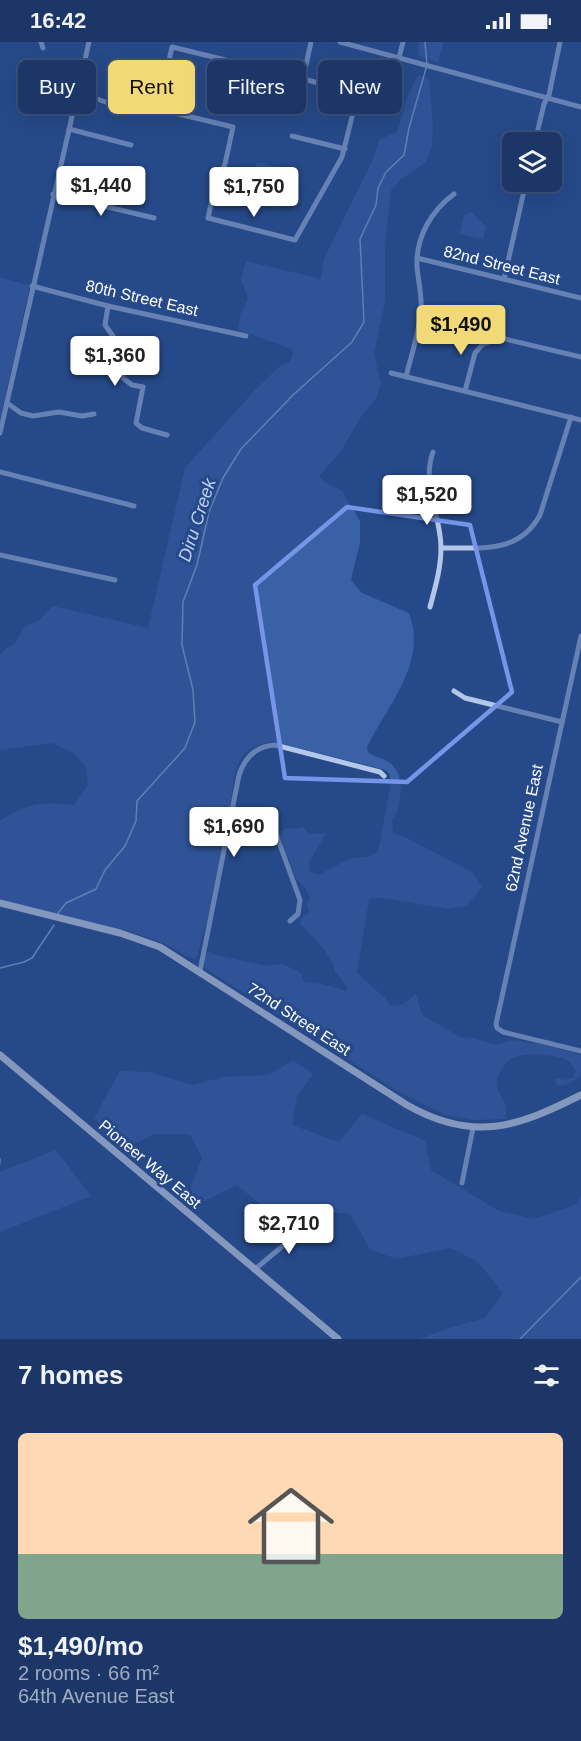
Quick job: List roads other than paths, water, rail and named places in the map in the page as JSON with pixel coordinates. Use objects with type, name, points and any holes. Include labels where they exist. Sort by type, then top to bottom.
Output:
[{"type":"main road","name":"72nd Street East","points":[[0,903],[140,939],[160,947],[200,970],[406,1105],[443,1122],[473,1128],[516,1124],[581,1095]]},
{"type":"main road","name":"Pioneer Way East","points":[[0,1055],[338,1339]]},
{"type":"street","points":[[85,60],[89,42]]},
{"type":"street","points":[[179,114],[233,127],[225,164],[214,190],[208,218],[295,240],[345,149],[358,93],[303,79],[311,42]]},
{"type":"street","points":[[340,42],[581,107]]},
{"type":"street","points":[[399,58],[403,42]]},
{"type":"street","points":[[538,132],[546,98],[549,95],[560,42]]},
{"type":"street","points":[[169,60],[172,47],[226,60]]},
{"type":"street","points":[[0,433],[72,114]]},
{"type":"street","points":[[69,129],[131,145]]},
{"type":"street","points":[[292,136],[345,149]]},
{"type":"street","points":[[504,279],[524,192]]},
{"type":"street","points":[[53,194],[154,218]]},
{"type":"street","points":[[406,377],[422,306],[417,258],[421,238],[429,221],[454,194]]},
{"type":"street","name":"82nd Street East","points":[[417,258],[581,298]]},
{"type":"street","name":"80th Street East","points":[[32,286],[108,306],[246,336]]},
{"type":"street","points":[[108,306],[105,324],[123,350],[123,378],[132,385],[143,387],[136,415],[137,424],[145,429],[166,435]]},
{"type":"street","points":[[465,391],[475,353],[488,341],[505,339],[581,357]]},
{"type":"street","points":[[391,373],[581,420]]},
{"type":"street","points":[[7,403],[33,416],[59,412],[84,417],[94,414]]},
{"type":"street","points":[[441,548],[497,546],[515,541],[532,527],[540,515],[571,417]]},
{"type":"street","points":[[430,607],[441,548],[428,483],[429,463],[433,452]]},
{"type":"street","points":[[0,472],[134,506]]},
{"type":"street","points":[[0,555],[115,580]]},
{"type":"street","name":"62nd Avenue East","points":[[581,636],[496,1026],[503,1032],[581,1051]]},
{"type":"street","points":[[454,691],[465,698],[562,722]]},
{"type":"street","points":[[200,970],[239,775],[245,762],[257,749],[275,745],[380,772],[384,776]]},
{"type":"street","points":[[230,818],[266,827],[276,834],[300,900],[298,914],[290,921]]},
{"type":"street","points":[[462,1183],[473,1128]]},
{"type":"street","points":[[254,1270],[297,1234],[310,1231],[322,1234]]},
{"type":"waterway","name":"Diru Creek","points":[[58,913],[66,903],[96,889],[105,870],[125,846],[136,821],[137,801],[185,748],[195,722],[193,690],[182,645],[183,602],[197,565],[209,512],[223,478],[241,449],[293,395],[352,342],[364,322],[360,239],[376,205],[378,188],[386,172],[404,155],[409,128],[427,65],[425,42]]},
{"type":"waterway","name":"Diru Creek","points":[[0,968],[32,958],[54,925]]},
{"type":"waterway","points":[[520,1339],[581,1277]]}]
